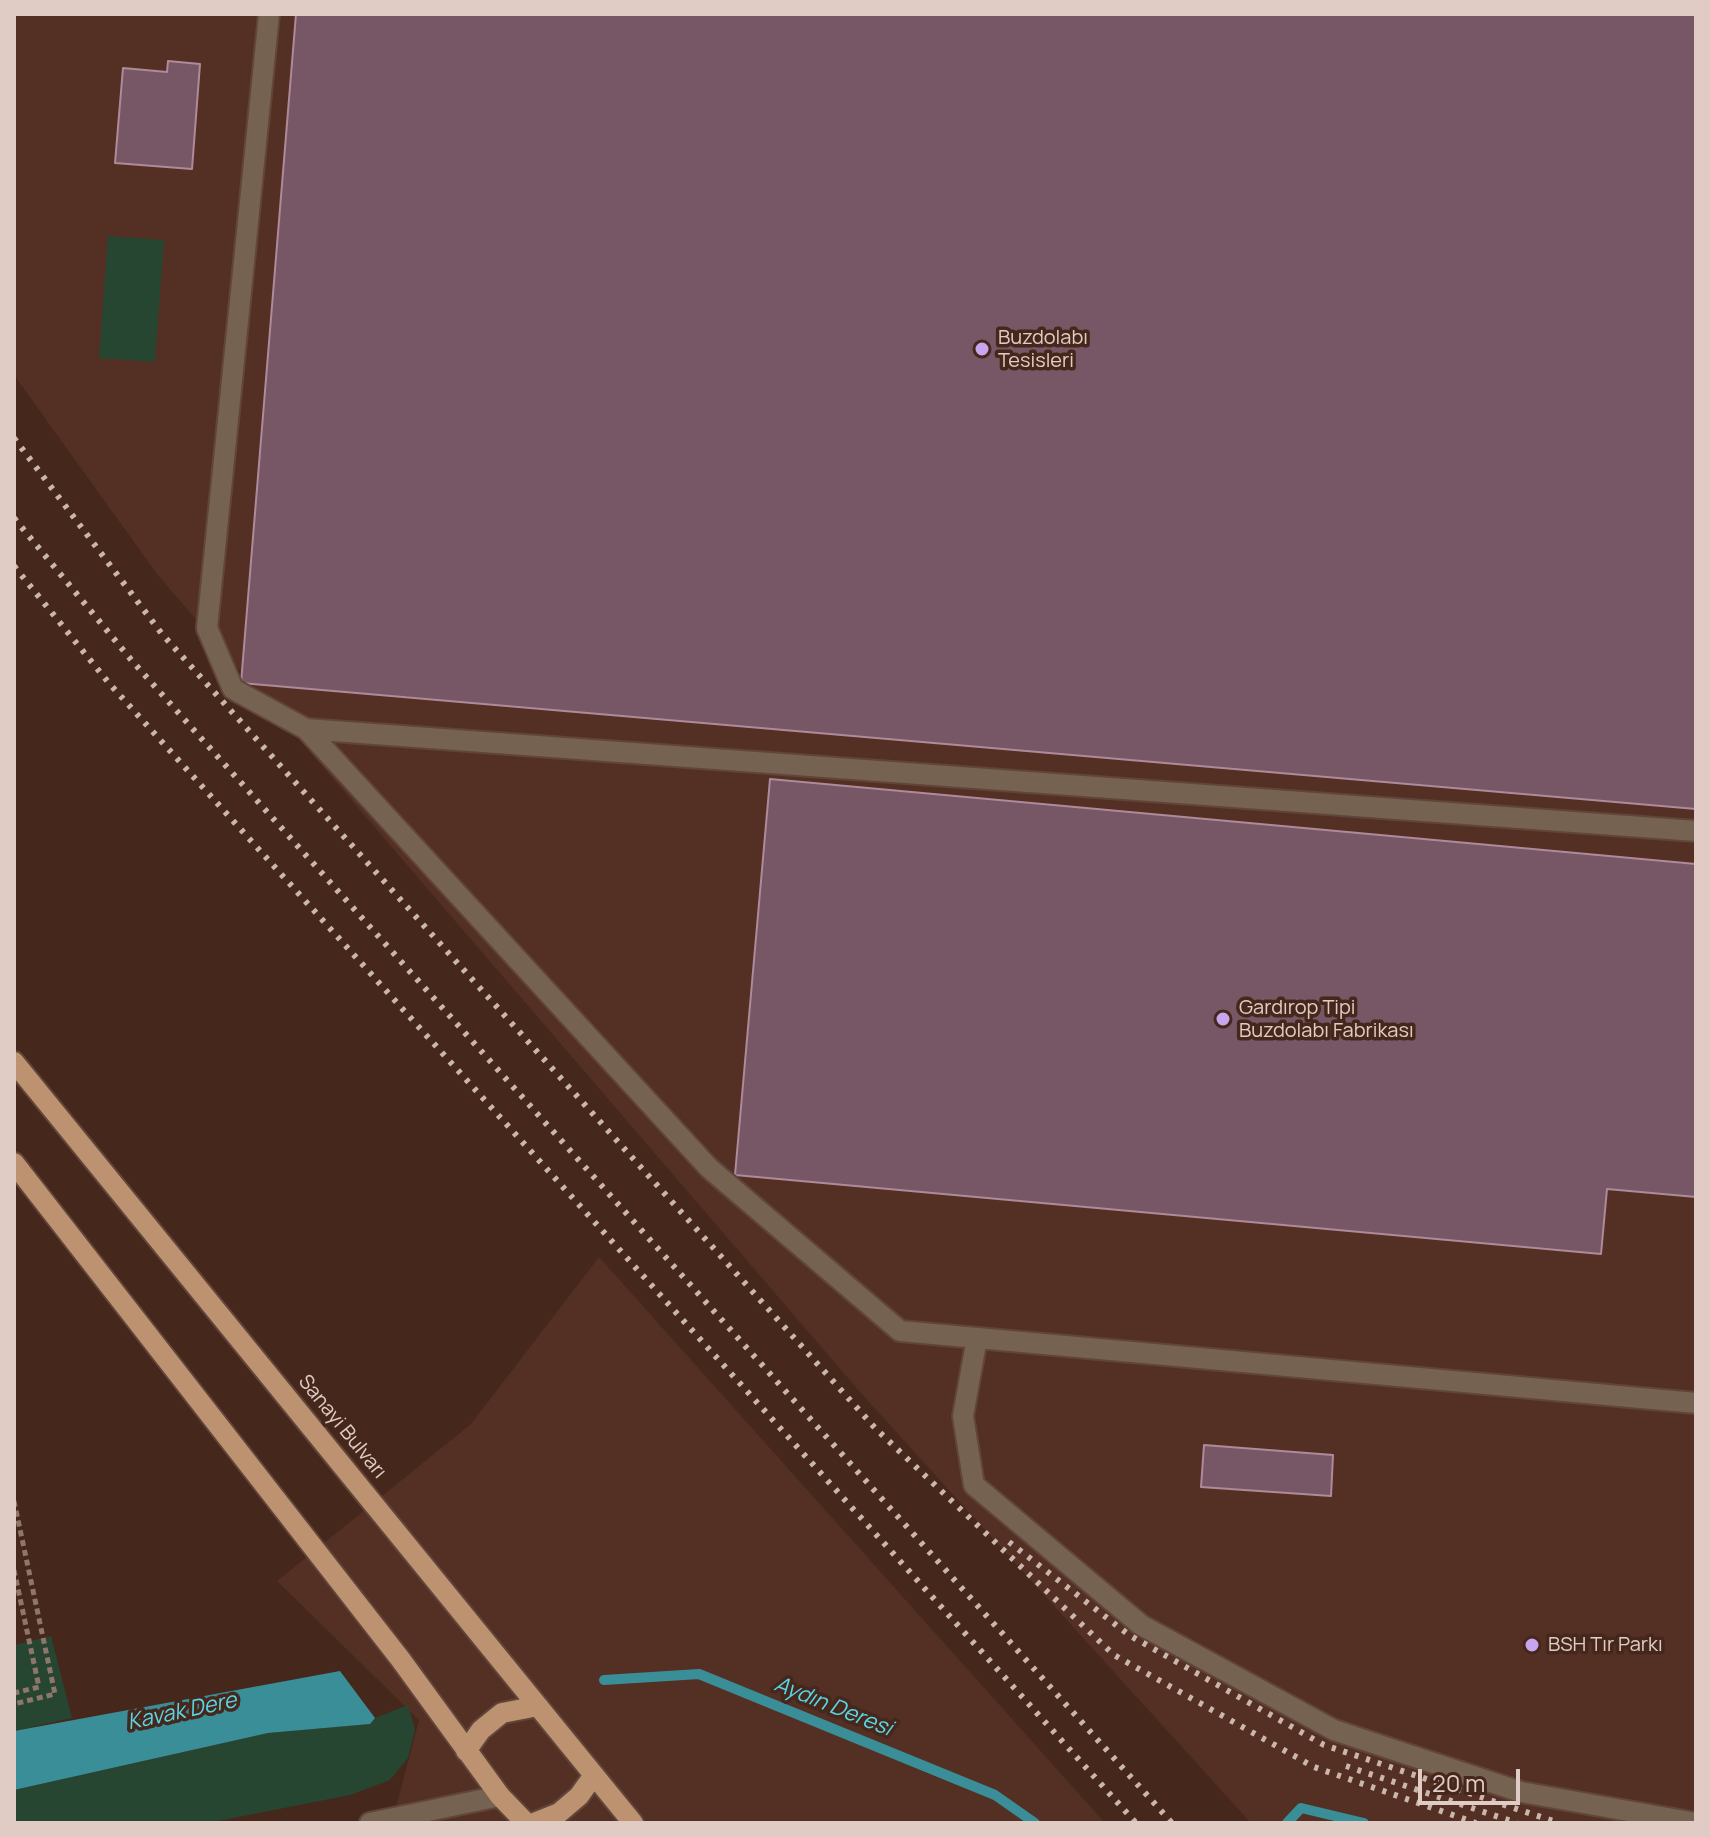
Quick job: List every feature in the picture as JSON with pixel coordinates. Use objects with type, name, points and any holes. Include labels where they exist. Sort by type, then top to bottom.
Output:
[{"type":"main road","name":"Sanayi Bulvarı","points":[[14,1062],[633,1823]]},
{"type":"main road","points":[[14,1163],[401,1660],[500,1796],[526,1823]]},
{"type":"main road","points":[[466,1751],[481,1730],[502,1713],[538,1706]]},
{"type":"main road","points":[[534,1823],[559,1813],[579,1796],[594,1775]]},
{"type":"street","points":[[269,14],[207,628],[233,689],[306,729],[709,1168],[900,1331],[1696,1403]]},
{"type":"street","points":[[306,729],[1696,831]]},
{"type":"street","points":[[977,1338],[963,1416],[974,1485],[1141,1625],[1334,1730],[1521,1792],[1696,1823]]},
{"type":"street","points":[[370,1823],[500,1796]]},
{"type":"path","points":[[14,1501],[55,1694],[14,1704]]},
{"type":"path","points":[[14,1570],[39,1687],[14,1693]]},
{"type":"shaded area","points":[[14,14],[1696,14],[1696,1823],[1251,1823],[860,1392],[157,574],[14,375]]},
{"type":"shaded area","points":[[599,1257],[1105,1823],[392,1823],[419,1720],[277,1581],[471,1424]]},
{"type":"green space","points":[[108,236],[164,240],[155,362],[99,358]]},
{"type":"green space","points":[[51,1636],[72,1718],[14,1731],[14,1645]]},
{"type":"green space","points":[[408,1705],[415,1729],[408,1758],[390,1780],[350,1795],[208,1823],[14,1823],[14,1790],[268,1733],[369,1724],[375,1718]]},
{"type":"water","name":"Kavak Dere","points":[[340,1671],[375,1718],[370,1724],[268,1733],[14,1790],[14,1731]]},
{"type":"building","name":"Buzdolabı Tesisleri","points":[[296,14],[1696,14],[1696,809],[241,683]]},
{"type":"building","points":[[168,61],[200,64],[192,169],[115,163],[123,68],[167,72]]},
{"type":"building","name":"Gardırop Tipi Buzdolabı Fabrikası","points":[[770,779],[1696,864],[1696,1197],[1607,1189],[1601,1254],[735,1175]]},
{"type":"building","points":[[1204,1445],[1333,1455],[1331,1496],[1201,1487]]},
{"type":"waterway","name":"Aydın Deresi","points":[[604,1680],[699,1674],[995,1795],[1035,1823]]},
{"type":"waterway","name":"Aydın Deresi","points":[[1287,1823],[1301,1808],[1364,1823]]},
{"type":"railway","points":[[14,438],[162,634],[876,1429],[1114,1655],[1314,1767],[1476,1823]]},
{"type":"railway","points":[[14,518],[133,662],[1172,1823]]},
{"type":"railway","points":[[14,566],[108,682],[1136,1823]]},
{"type":"railway","points":[[1009,1542],[1129,1635],[1324,1745],[1559,1823]]},
{"type":"railway","points":[[1346,1766],[1517,1823]]},
{"type":"place","name":"Buzdolabı Tesisleri","points":[[982,349]]},
{"type":"place","name":"Gardırop Tipi Buzdolabı Fabrikası","points":[[1223,1019]]},
{"type":"place","name":"BSH Tır Parkı","points":[[1532,1645]]}]
